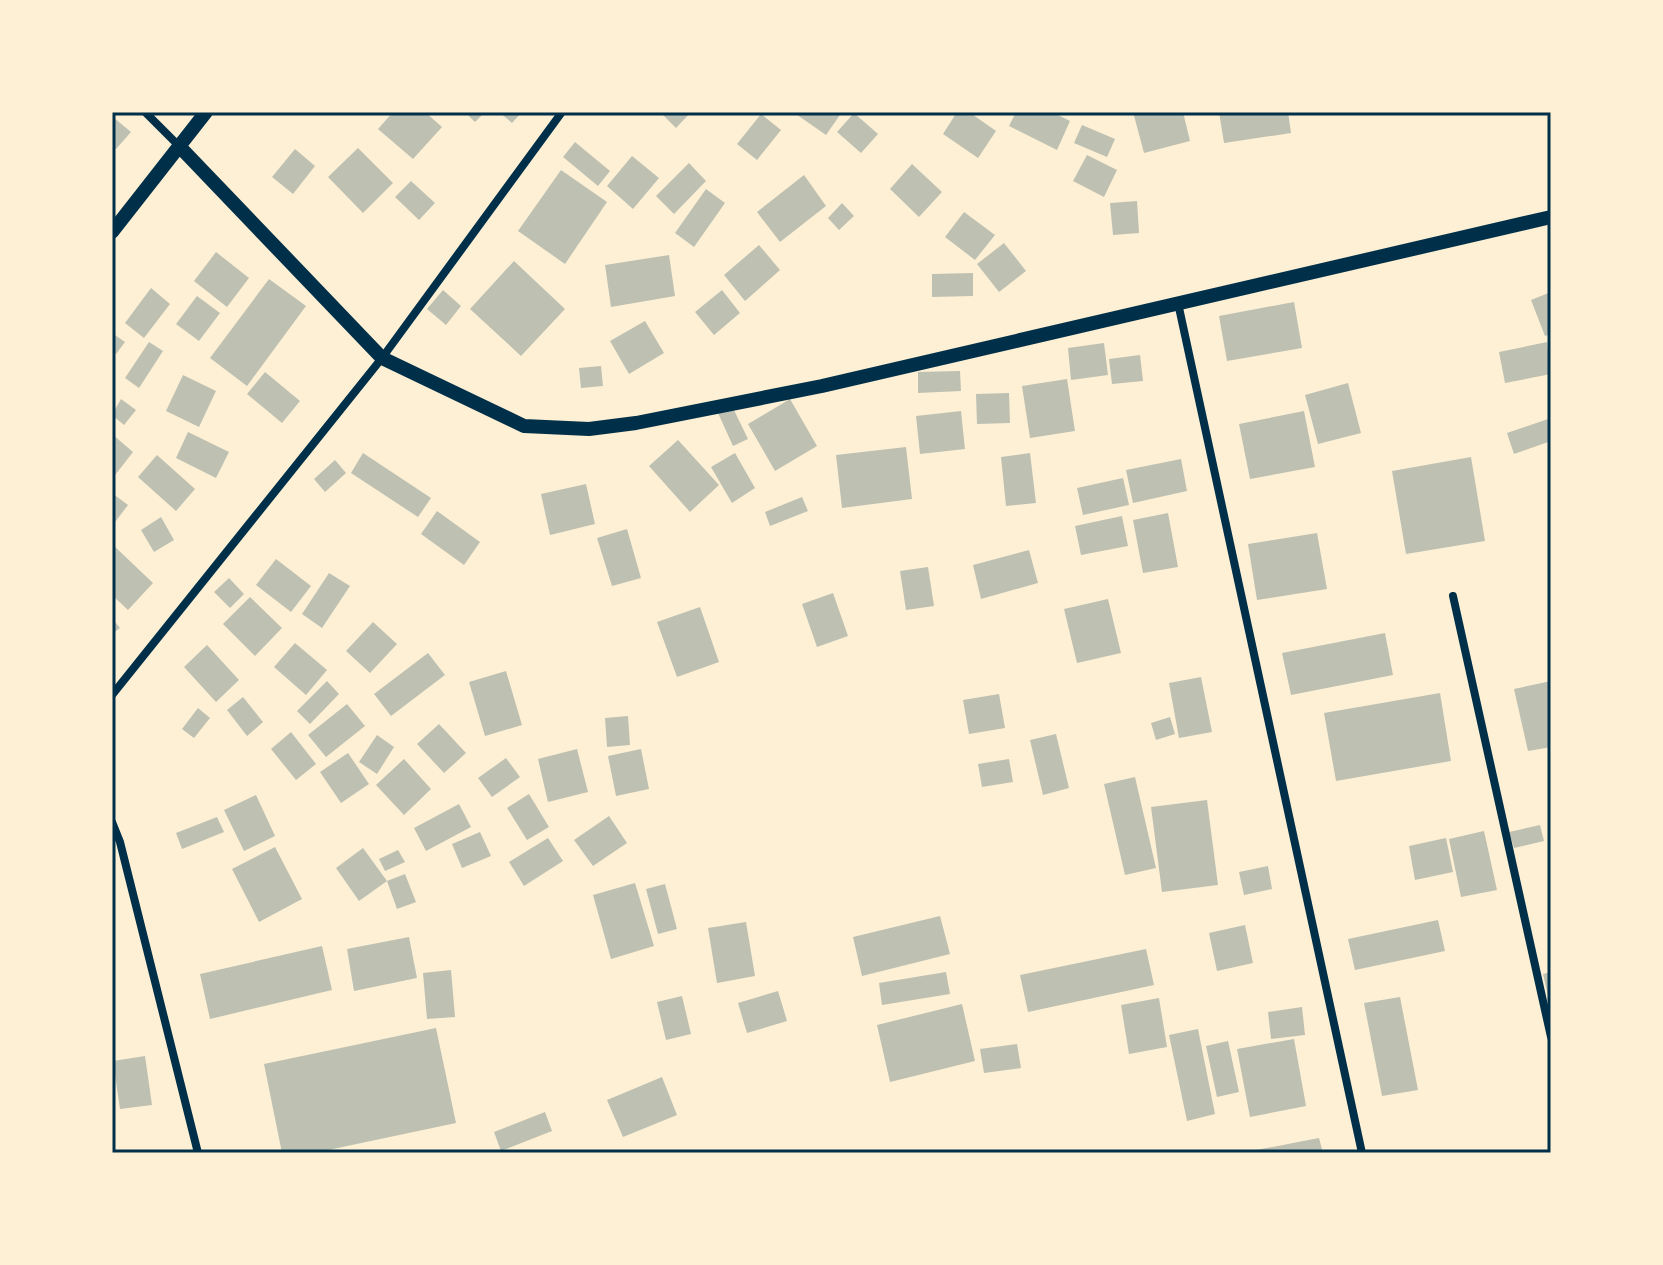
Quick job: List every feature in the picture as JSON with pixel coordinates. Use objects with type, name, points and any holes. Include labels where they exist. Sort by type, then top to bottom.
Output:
[{"type":"street","points":[[145,112],[382,358],[524,426],[589,429],[636,423],[822,386],[1551,217]]},
{"type":"street","points":[[112,232],[206,112]]},
{"type":"street","points":[[112,695],[382,358],[562,112]]},
{"type":"street","points":[[1178,303],[1362,1153]]},
{"type":"street","points":[[1453,596],[1551,1037]]},
{"type":"street","points":[[112,822],[120,842],[198,1153]]},
{"type":"building","points":[[393,112],[425,112],[442,127],[413,159],[378,129]]},
{"type":"building","points":[[465,112],[485,112],[475,122]]},
{"type":"building","points":[[499,112],[522,112],[512,123]]},
{"type":"building","points":[[660,112],[691,112],[676,128]]},
{"type":"building","points":[[793,112],[842,112],[826,135]]},
{"type":"building","points":[[957,112],[969,112],[996,131],[978,158],[943,134]]},
{"type":"building","points":[[1016,112],[1052,112],[1070,121],[1057,150],[1009,126]]},
{"type":"building","points":[[1133,112],[1183,112],[1190,141],[1144,153]]},
{"type":"building","points":[[1219,112],[1288,112],[1291,133],[1224,143]]},
{"type":"building","points":[[854,113],[878,134],[861,153],[837,132]]},
{"type":"building","points":[[761,114],[781,130],[757,160],[737,144]]},
{"type":"building","points":[[113,117],[131,132],[116,149],[112,146]]},
{"type":"building","points":[[1082,125],[1115,139],[1107,157],[1074,143]]},
{"type":"building","points":[[575,142],[610,171],[598,186],[563,157]]},
{"type":"building","points":[[358,148],[393,183],[363,213],[328,177]]},
{"type":"building","points":[[295,149],[315,166],[293,194],[272,177]]},
{"type":"building","points":[[1087,155],[1117,170],[1104,197],[1073,181]]},
{"type":"building","points":[[632,156],[659,178],[633,209],[607,186]]},
{"type":"building","points":[[689,163],[706,181],[674,214],[656,196]]},
{"type":"building","points":[[912,164],[942,192],[919,217],[890,189]]},
{"type":"building","points":[[561,170],[607,202],[565,264],[518,231]]},
{"type":"building","points":[[804,175],[826,206],[780,242],[757,212]]},
{"type":"building","points":[[411,181],[435,203],[419,220],[395,197]]},
{"type":"building","points":[[706,189],[725,203],[694,247],[675,233]]},
{"type":"building","points":[[1137,201],[1139,233],[1113,235],[1110,203]]},
{"type":"building","points":[[842,203],[854,216],[839,230],[828,218]]},
{"type":"building","points":[[964,212],[995,235],[975,260],[945,237]]},
{"type":"building","points":[[1004,243],[1026,271],[999,292],[977,264]]},
{"type":"building","points":[[759,245],[780,270],[745,301],[724,275]]},
{"type":"building","points":[[216,252],[249,278],[227,307],[194,281]]},
{"type":"building","points":[[669,255],[675,296],[611,307],[605,265]]},
{"type":"building","points":[[514,261],[565,309],[521,356],[470,309]]},
{"type":"building","points":[[973,273],[973,296],[932,297],[932,274]]},
{"type":"building","points":[[269,279],[306,306],[247,386],[210,358]]},
{"type":"building","points":[[151,288],[170,304],[144,338],[125,323]]},
{"type":"building","points":[[443,290],[461,306],[446,325],[427,309]]},
{"type":"building","points":[[722,290],[740,313],[714,335],[695,312]]},
{"type":"building","points":[[1551,292],[1551,334],[1545,336],[1531,300]]},
{"type":"building","points":[[197,296],[220,313],[199,341],[176,324]]},
{"type":"building","points":[[1294,302],[1302,348],[1227,361],[1219,316]]},
{"type":"building","points":[[645,321],[664,353],[629,374],[610,341]]},
{"type":"building","points":[[112,333],[125,342],[116,354],[112,351]]},
{"type":"building","points":[[149,342],[163,351],[139,388],[125,378]]},
{"type":"building","points":[[1547,342],[1551,374],[1505,383],[1499,352]]},
{"type":"building","points":[[1104,343],[1108,375],[1071,380],[1068,348]]},
{"type":"building","points":[[1140,355],[1143,381],[1112,384],[1109,359]]},
{"type":"building","points":[[601,366],[603,386],[581,388],[579,368]]},
{"type":"building","points":[[960,371],[961,391],[918,393],[918,372]]},
{"type":"building","points":[[265,372],[300,401],[282,423],[247,394]]},
{"type":"building","points":[[183,375],[216,391],[199,427],[166,411]]},
{"type":"building","points":[[1067,379],[1075,431],[1030,438],[1022,386]]},
{"type":"building","points":[[1348,383],[1361,433],[1318,444],[1305,395]]},
{"type":"building","points":[[1009,393],[1010,423],[977,424],[976,394]]},
{"type":"building","points":[[121,399],[136,410],[124,425],[112,415]]},
{"type":"building","points":[[790,399],[817,446],[775,471],[748,424]]},
{"type":"building","points":[[732,406],[748,439],[733,446],[718,413]]},
{"type":"building","points":[[961,411],[965,449],[920,454],[916,416]]},
{"type":"building","points":[[1304,411],[1315,467],[1250,479],[1239,424]]},
{"type":"building","points":[[1551,418],[1551,441],[1514,454],[1507,433]]},
{"type":"building","points":[[188,432],[229,452],[216,478],[176,458]]},
{"type":"building","points":[[112,434],[133,452],[112,479]]},
{"type":"building","points":[[678,440],[719,485],[690,512],[649,466]]},
{"type":"building","points":[[906,447],[912,499],[842,508],[836,455]]},
{"type":"building","points":[[363,453],[431,498],[418,517],[351,473]]},
{"type":"building","points":[[735,453],[755,488],[732,503],[711,467]]},
{"type":"building","points":[[1030,453],[1036,503],[1006,506],[1001,457]]},
{"type":"building","points":[[157,455],[195,489],[176,511],[138,477]]},
{"type":"building","points":[[1471,457],[1485,541],[1406,554],[1392,471]]},
{"type":"building","points":[[1181,459],[1187,491],[1133,503],[1126,470]]},
{"type":"building","points":[[335,460],[346,473],[325,492],[314,479]]},
{"type":"building","points":[[1123,478],[1129,505],[1083,515],[1077,488]]},
{"type":"building","points":[[586,484],[595,524],[550,535],[541,494]]},
{"type":"building","points":[[112,493],[128,505],[112,526]]},
{"type":"building","points":[[802,497],[808,511],[770,526],[765,512]]},
{"type":"building","points":[[437,511],[480,542],[464,565],[421,534]]},
{"type":"building","points":[[1168,513],[1178,567],[1143,573],[1133,520]]},
{"type":"building","points":[[1122,516],[1128,546],[1081,555],[1075,526]]},
{"type":"building","points":[[161,517],[174,540],[154,552],[141,530]]},
{"type":"building","points":[[627,529],[641,578],[612,586],[597,538]]},
{"type":"building","points":[[1317,533],[1327,589],[1257,600],[1248,544]]},
{"type":"building","points":[[112,544],[153,583],[128,610],[112,595]]},
{"type":"building","points":[[1029,550],[1038,583],[981,599],[973,565]]},
{"type":"building","points":[[276,559],[311,586],[291,612],[256,585]]},
{"type":"building","points":[[928,567],[934,606],[906,610],[900,571]]},
{"type":"building","points":[[329,573],[350,586],[322,628],[302,614]]},
{"type":"building","points":[[229,578],[244,594],[230,608],[214,592]]},
{"type":"building","points":[[833,593],[848,636],[817,647],[802,604]]},
{"type":"building","points":[[250,597],[282,628],[255,656],[223,624]]},
{"type":"building","points":[[1108,599],[1121,653],[1077,663],[1064,609]]},
{"type":"building","points":[[700,607],[719,662],[677,677],[657,622]]},
{"type":"building","points":[[112,618],[120,628],[112,634]]},
{"type":"building","points":[[373,622],[397,644],[370,673],[346,651]]},
{"type":"building","points":[[1385,633],[1393,675],[1291,695],[1282,653]]},
{"type":"building","points":[[295,643],[327,670],[306,695],[274,667]]},
{"type":"building","points":[[207,645],[239,680],[216,702],[184,667]]},
{"type":"building","points":[[428,653],[445,675],[391,716],[374,694]]},
{"type":"building","points":[[506,671],[522,725],[485,736],[469,682]]},
{"type":"building","points":[[1201,677],[1212,732],[1179,738],[1169,683]]},
{"type":"building","points":[[327,681],[339,694],[310,724],[297,711]]},
{"type":"building","points":[[1551,681],[1551,747],[1528,751],[1514,689]]},
{"type":"building","points":[[1440,693],[1451,761],[1336,781],[1324,713]]},
{"type":"building","points":[[999,694],[1005,728],[969,734],[963,700]]},
{"type":"building","points":[[243,697],[263,722],[247,736],[227,710]]},
{"type":"building","points":[[347,704],[365,726],[326,757],[308,735]]},
{"type":"building","points":[[198,708],[210,718],[194,738],[182,729]]},
{"type":"building","points":[[628,716],[630,745],[607,747],[605,718]]},
{"type":"building","points":[[1170,717],[1175,734],[1156,740],[1151,723]]},
{"type":"building","points":[[439,724],[466,753],[444,773],[417,744]]},
{"type":"building","points":[[291,732],[316,764],[296,780],[271,749]]},
{"type":"building","points":[[1056,734],[1069,788],[1043,795],[1030,740]]},
{"type":"building","points":[[377,735],[394,747],[377,774],[359,762]]},
{"type":"building","points":[[577,749],[588,792],[548,802],[538,759]]},
{"type":"building","points":[[641,749],[649,789],[616,796],[608,756]]},
{"type":"building","points":[[348,753],[369,784],[341,803],[320,772]]},
{"type":"building","points":[[506,758],[520,777],[492,797],[478,778]]},
{"type":"building","points":[[404,759],[431,789],[404,815],[376,785]]},
{"type":"building","points":[[1009,759],[1013,782],[982,787],[978,764]]},
{"type":"building","points":[[1135,777],[1156,868],[1125,875],[1104,784]]},
{"type":"building","points":[[529,794],[549,827],[527,840],[507,808]]},
{"type":"building","points":[[256,795],[275,836],[244,851],[224,810]]},
{"type":"building","points":[[1207,800],[1218,885],[1162,892],[1151,807]]},
{"type":"building","points":[[459,804],[471,827],[426,851],[414,828]]},
{"type":"building","points":[[609,816],[627,843],[593,866],[574,840]]},
{"type":"building","points":[[217,817],[224,832],[182,849],[176,833]]},
{"type":"building","points":[[1540,825],[1544,841],[1514,848],[1509,832]]},
{"type":"building","points":[[1484,831],[1497,890],[1461,897],[1449,839]]},
{"type":"building","points":[[480,832],[491,856],[462,868],[452,844]]},
{"type":"building","points":[[548,838],[563,861],[524,886],[509,862]]},
{"type":"building","points":[[1446,838],[1453,872],[1415,880],[1409,846]]},
{"type":"building","points":[[275,847],[302,899],[259,922],[232,869]]},
{"type":"building","points":[[363,848],[387,881],[359,901],[336,868]]},
{"type":"building","points":[[398,850],[405,862],[385,871],[379,859]]},
{"type":"building","points":[[1268,866],[1272,889],[1244,895],[1239,872]]},
{"type":"building","points":[[405,874],[416,902],[397,909],[387,881]]},
{"type":"building","points":[[635,883],[654,946],[611,959],[593,895]]},
{"type":"building","points":[[665,884],[677,929],[658,934],[646,889]]},
{"type":"building","points":[[940,916],[950,954],[862,976],[853,937]]},
{"type":"building","points":[[1438,920],[1445,951],[1355,970],[1348,939]]},
{"type":"building","points":[[746,922],[755,976],[717,983],[708,928]]},
{"type":"building","points":[[1245,925],[1253,963],[1217,971],[1209,933]]},
{"type":"building","points":[[409,937],[417,978],[354,991],[347,949]]},
{"type":"building","points":[[322,946],[332,990],[210,1019],[200,974]]},
{"type":"building","points":[[1146,949],[1154,985],[1028,1012],[1020,975]]},
{"type":"building","points":[[451,970],[455,1017],[427,1019],[423,973]]},
{"type":"building","points":[[946,972],[950,994],[882,1005],[879,983]]},
{"type":"building","points":[[1551,972],[1551,1004],[1550,1004],[1543,974]]},
{"type":"building","points":[[778,991],[787,1021],[747,1033],[738,1003]]},
{"type":"building","points":[[682,996],[691,1034],[666,1040],[657,1002]]},
{"type":"building","points":[[1400,997],[1418,1090],[1382,1096],[1364,1003]]},
{"type":"building","points":[[1159,998],[1167,1047],[1129,1054],[1121,1005]]},
{"type":"building","points":[[962,1004],[975,1061],[890,1082],[877,1025]]},
{"type":"building","points":[[1302,1007],[1305,1035],[1271,1039],[1268,1012]]},
{"type":"building","points":[[436,1028],[456,1123],[314,1153],[282,1153],[264,1064]]},
{"type":"building","points":[[1198,1029],[1215,1114],[1187,1121],[1169,1035]]},
{"type":"building","points":[[1294,1039],[1306,1106],[1250,1117],[1237,1049]]},
{"type":"building","points":[[1228,1041],[1239,1092],[1217,1097],[1206,1046]]},
{"type":"building","points":[[1017,1044],[1021,1068],[984,1073],[980,1049]]},
{"type":"building","points":[[145,1056],[152,1105],[120,1109],[113,1061]]},
{"type":"building","points":[[662,1077],[677,1115],[623,1137],[607,1100]]},
{"type":"building","points":[[545,1112],[552,1131],[501,1151],[494,1132]]},
{"type":"building","points":[[1319,1138],[1323,1153],[1246,1153],[1246,1152]]}]
